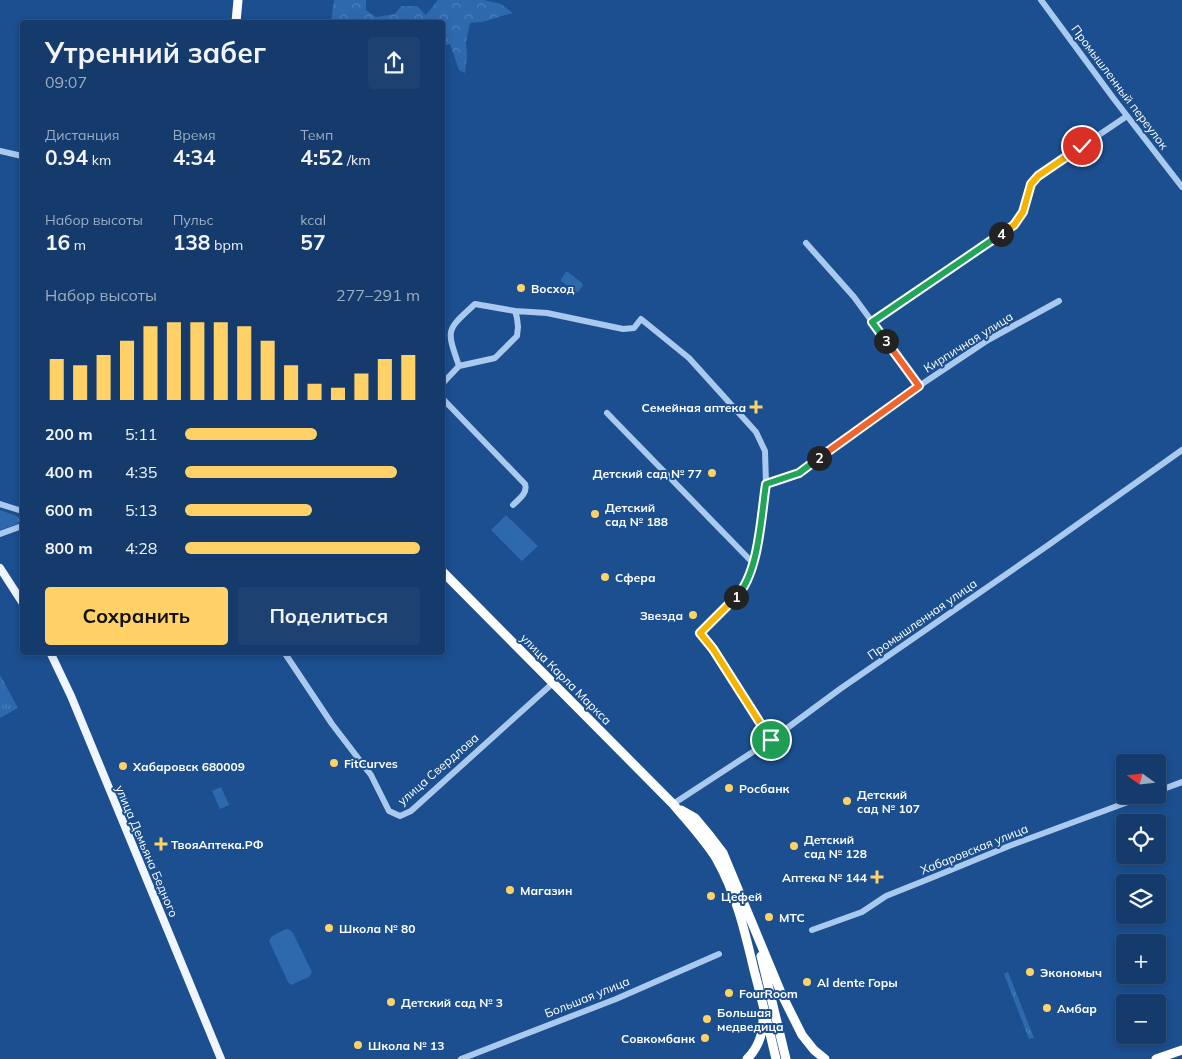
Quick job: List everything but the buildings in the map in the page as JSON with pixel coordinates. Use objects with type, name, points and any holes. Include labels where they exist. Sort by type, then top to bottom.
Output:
[{"type":"highway","points":[[236,20],[238,0]]},
{"type":"highway","name":"улица Карла Маркса","points":[[445,573],[673,804],[715,858],[736,901],[776,1059]]},
{"type":"highway","name":"улица Карла Маркса","points":[[673,804],[694,818],[723,853],[754,929]]},
{"type":"highway","points":[[754,929],[786,1059]]},
{"type":"highway","points":[[754,929],[782,995],[802,1035],[824,1059]]},
{"type":"highway","points":[[746,1059],[756,1048],[761,1036],[763,1004]]},
{"type":"highway","points":[[1156,1059],[1182,1050]]},
{"type":"main road","points":[[0,568],[20,599]]},
{"type":"main road","name":"улица Демьяна Бедного","points":[[51,655],[71,696],[221,1059]]},
{"type":"street","name":"Промышленный переулок","points":[[1041,0],[1182,187]]},
{"type":"street","points":[[872,322],[1014,225],[1023,212],[1031,184],[1038,176],[1127,116]]},
{"type":"street","points":[[0,151],[20,156]]},
{"type":"street","points":[[806,243],[854,297],[919,386]]},
{"type":"street","name":"Кирпичная улица","points":[[766,484],[799,473],[919,386],[988,340],[1059,301]]},
{"type":"street","points":[[459,366],[450,341],[450,332],[452,325],[474,304],[515,311],[547,313],[623,329],[634,328],[641,319],[689,358],[756,432],[765,451],[766,484],[753,563],[748,580],[740,593],[700,633],[713,649],[771,740]]},
{"type":"street","points":[[445,381],[459,366],[495,358],[517,336],[518,327],[515,311]]},
{"type":"street","points":[[445,401],[525,484],[526,492],[513,505]]},
{"type":"street","points":[[607,413],[753,563]]},
{"type":"street","name":"Промышленная улица","points":[[673,804],[771,740],[840,689],[1182,450]]},
{"type":"street","points":[[0,504],[20,510]]},
{"type":"street","points":[[0,534],[20,527]]},
{"type":"street","name":"улица Свердлова","points":[[286,655],[332,724],[371,775],[389,811],[400,816],[411,811],[553,683]]},
{"type":"street","points":[[1166,788],[1182,782]]},
{"type":"street","name":"Хабаровская улица","points":[[812,930],[862,912],[886,896],[1010,846],[1123,804]]},
{"type":"street","name":"Большая улица","points":[[461,1059],[616,999],[719,954]]},
{"type":"green space","points":[[334,0],[366,0],[366,10],[376,17],[395,14],[401,6],[417,6],[426,15],[438,0],[484,0],[501,4],[513,13],[482,22],[470,23],[466,42],[465,73],[459,70],[450,44],[445,45],[445,20],[331,20]]},
{"type":"green space","points":[[566,272],[582,283],[583,285],[578,292],[561,281]]},
{"type":"green space","points":[[0,510],[17,516],[20,521],[17,524],[0,530]]},
{"type":"green space","points":[[506,515],[538,546],[522,561],[491,530]]},
{"type":"green space","points":[[0,675],[18,708],[0,718]]},
{"type":"green space","points":[[221,787],[229,805],[220,809],[212,791]]},
{"type":"green space","points":[[286,929],[293,933],[312,972],[309,977],[291,985],[269,941],[272,936]]},
{"type":"green space","points":[[1008,972],[1034,1038],[1029,1039],[1004,974]]},
{"type":"place","name":"Восход","points":[[521,288]]},
{"type":"place","name":"Семейная аптека","points":[[756,407]]},
{"type":"place","name":"Детский сад № 77","points":[[712,473]]},
{"type":"place","name":"Детский сад № 188","points":[[595,514]]},
{"type":"place","name":"Сфера","points":[[605,577]]},
{"type":"place","name":"Звезда","points":[[693,615]]},
{"type":"place","name":"FitCurves","points":[[334,763]]},
{"type":"place","name":"Хабаровск 680009","points":[[123,766]]},
{"type":"place","name":"Росбанк","points":[[729,788]]},
{"type":"place","name":"Детский сад № 107","points":[[847,801]]},
{"type":"place","name":"ТвояАптека.РФ","points":[[161,844]]},
{"type":"place","name":"Детский сад № 128","points":[[794,846]]},
{"type":"place","name":"Аптека № 144","points":[[877,877]]},
{"type":"place","name":"Магазин","points":[[510,890]]},
{"type":"place","name":"Цефей","points":[[711,896]]},
{"type":"place","name":"МТС","points":[[769,917]]},
{"type":"place","name":"Школа № 80","points":[[329,928]]},
{"type":"place","name":"Экономыч","points":[[1030,972]]},
{"type":"place","name":"Al dente Горы","points":[[807,982]]},
{"type":"place","name":"FourRoom","points":[[729,993]]},
{"type":"place","name":"Детский сад № 3","points":[[391,1002]]},
{"type":"place","name":"Амбар","points":[[1047,1008]]},
{"type":"place","name":"Большая медведица","points":[[707,1019]]},
{"type":"place","name":"Совкомбанк","points":[[705,1038]]},
{"type":"place","name":"Школа № 13","points":[[358,1045]]},
{"type":"route","points":[[771,740],[713,649],[700,633],[740,593],[748,580],[758,538],[766,484],[799,473],[919,386],[872,322],[1014,225],[1023,212],[1031,184],[1038,176],[1082,146]]}]
